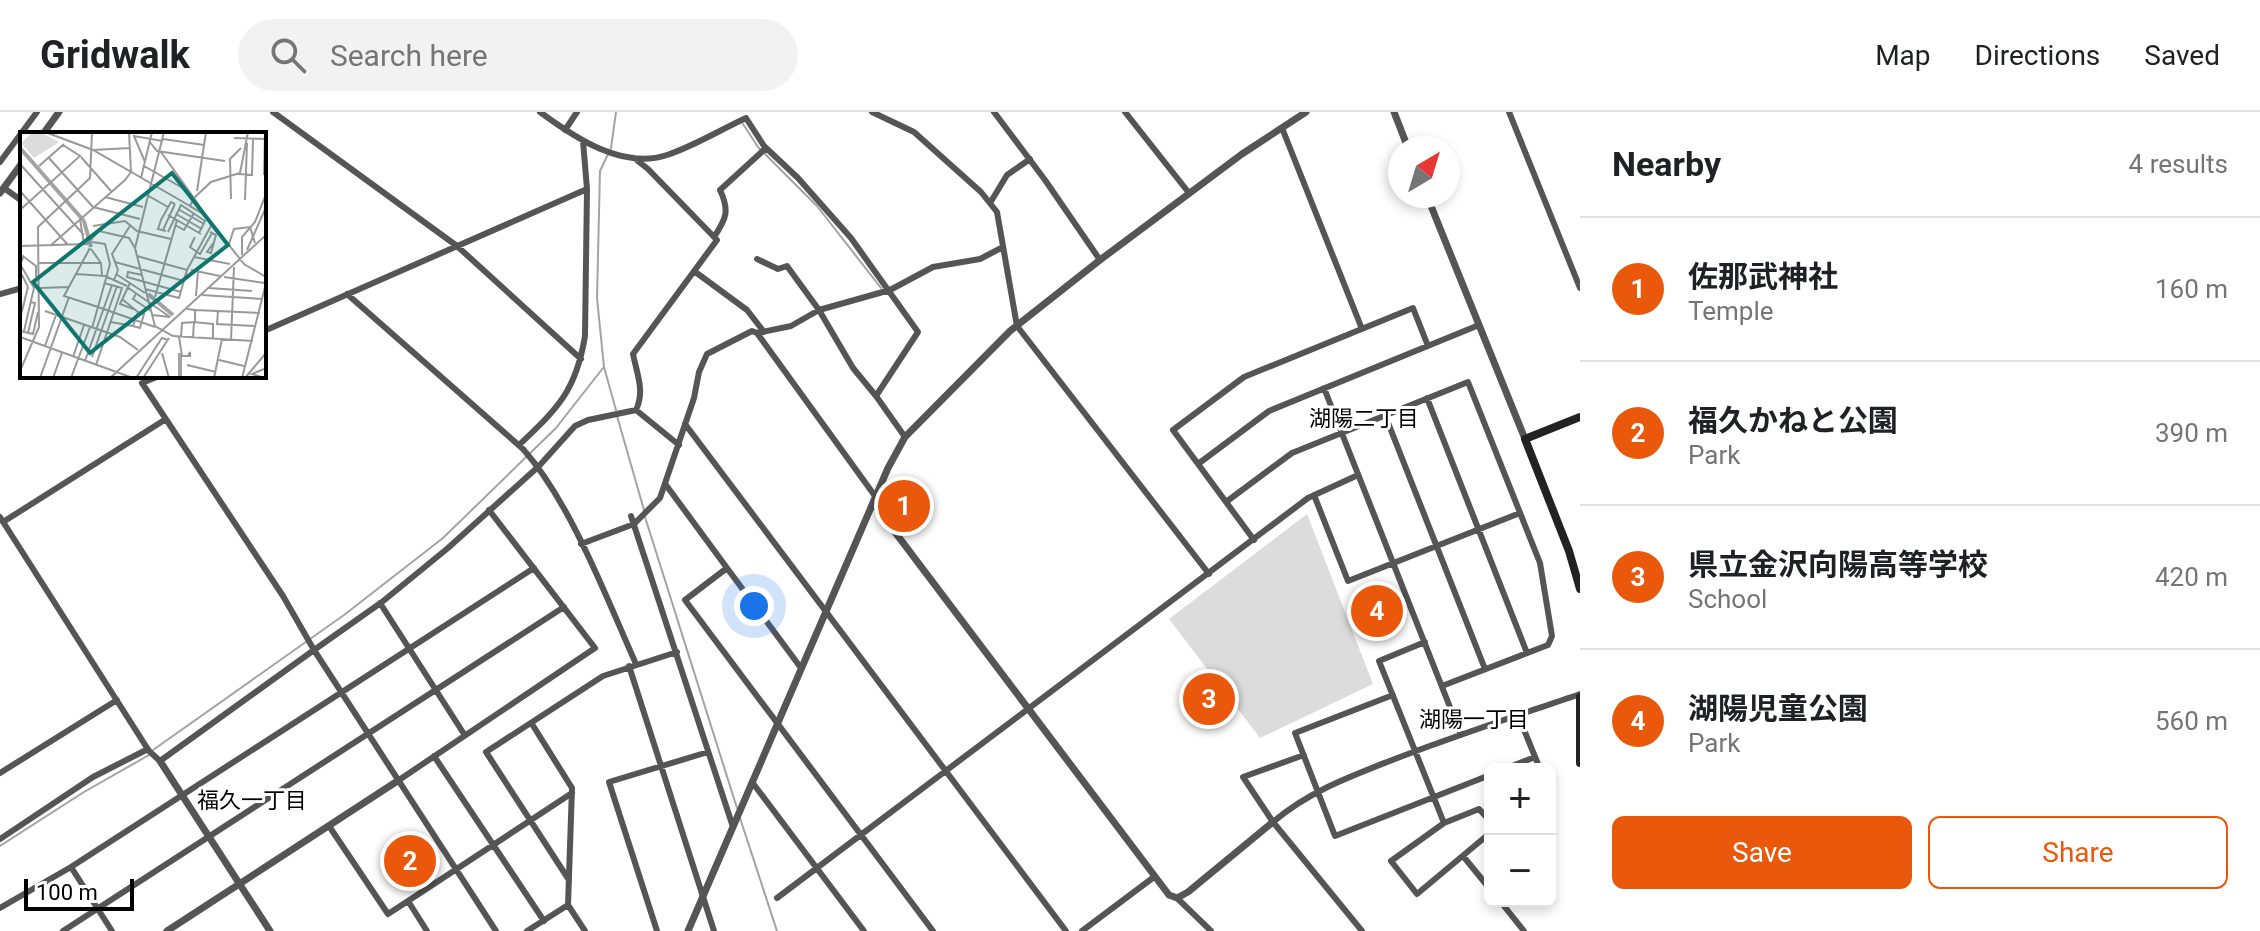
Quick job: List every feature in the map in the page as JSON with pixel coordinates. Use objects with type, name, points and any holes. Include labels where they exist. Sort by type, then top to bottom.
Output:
[{"type":"main road","points":[[1580,417],[1525,439],[1569,551],[1580,589]]},
{"type":"main road","points":[[1580,696],[1580,763]]},
{"type":"street","points":[[22,132],[37,112]]},
{"type":"street","points":[[44,132],[59,112]]},
{"type":"street","points":[[273,112],[457,246],[581,359]]},
{"type":"street","points":[[540,112],[590,145],[632,157],[664,156],[746,118],[766,148],[798,178],[851,238],[918,332],[876,396]]},
{"type":"street","points":[[565,130],[577,112]]},
{"type":"street","points":[[872,112],[914,132],[997,212],[1017,326],[1209,574]]},
{"type":"street","points":[[994,112],[1100,260]]},
{"type":"street","points":[[1125,112],[1189,193]]},
{"type":"street","points":[[688,931],[874,500],[905,437],[1017,326],[1189,193],[1306,112]]},
{"type":"street","points":[[1394,112],[1403,136]]},
{"type":"street","points":[[1509,112],[1580,288]]},
{"type":"street","points":[[1282,128],[1362,329]]},
{"type":"street","points":[[0,162],[20,135]]},
{"type":"street","points":[[521,447],[565,397],[576,378],[581,359],[585,336],[587,189],[583,141]]},
{"type":"street","points":[[714,237],[727,216],[727,206],[720,190],[766,148]]},
{"type":"street","points":[[158,760],[380,603],[448,548],[575,426],[600,416],[634,410],[639,405],[640,378],[633,354],[717,240],[648,169],[632,157]]},
{"type":"street","points":[[990,203],[1007,175],[1030,159]]},
{"type":"street","points":[[20,166],[2,190],[20,200]]},
{"type":"street","points":[[266,330],[587,189]]},
{"type":"street","points":[[1432,208],[1525,439]]},
{"type":"street","points":[[581,544],[634,521],[660,498],[707,354],[752,331],[761,333],[791,326],[819,310],[890,290],[933,267],[980,259],[1003,247]]},
{"type":"street","points":[[757,259],[778,269],[787,266],[819,310],[844,356],[905,437]]},
{"type":"street","points":[[694,271],[747,310],[874,500],[1154,877],[1169,895],[1177,898],[1211,931]]},
{"type":"street","points":[[0,294],[20,289]]},
{"type":"street","points":[[347,294],[537,464],[581,544],[632,665],[714,931]]},
{"type":"street","points":[[1254,540],[1173,430],[1244,377],[1413,308],[1428,346]]},
{"type":"street","points":[[1198,464],[1269,411],[1479,325]]},
{"type":"street","points":[[154,378],[142,383],[283,596],[301,630],[496,931]]},
{"type":"street","points":[[1226,502],[1292,453],[1468,382],[1540,563],[1552,636],[1548,645],[1442,686]]},
{"type":"street","points":[[1324,388],[1461,735]]},
{"type":"street","points":[[1427,398],[1527,653]]},
{"type":"street","points":[[634,410],[679,445]]},
{"type":"street","points":[[1385,415],[1485,669]]},
{"type":"street","points":[[166,419],[1,521],[270,931]]},
{"type":"street","points":[[685,424],[1066,931]]},
{"type":"street","points":[[777,898],[1314,495],[1358,475]]},
{"type":"street","points":[[666,485],[801,668]]},
{"type":"street","points":[[1314,495],[1348,581],[1520,513]]},
{"type":"street","points":[[167,931],[595,648],[489,510]]},
{"type":"street","points":[[634,521],[734,826]]},
{"type":"street","points":[[0,908],[71,867],[534,568]]},
{"type":"street","points":[[727,568],[685,600],[933,931]]},
{"type":"street","points":[[380,603],[464,734]]},
{"type":"street","points":[[63,931],[564,607]]},
{"type":"street","points":[[1425,642],[1379,661],[1444,823]]},
{"type":"street","points":[[569,880],[486,752],[603,676],[677,652]]},
{"type":"street","points":[[1393,695],[1295,733],[1335,836],[1484,777]]},
{"type":"street","points":[[1177,898],[1295,804],[1317,791],[1415,751],[1580,696]]},
{"type":"street","points":[[0,773],[117,700]]},
{"type":"street","points":[[1518,715],[1538,763]]},
{"type":"street","points":[[532,724],[572,788],[568,905],[585,931]]},
{"type":"street","points":[[0,839],[93,777],[149,750]]},
{"type":"street","points":[[657,931],[609,782],[708,752]]},
{"type":"street","points":[[1304,755],[1243,777],[1273,822],[1362,931]]},
{"type":"street","points":[[434,756],[544,921]]},
{"type":"street","points":[[1520,763],[1535,757]]},
{"type":"street","points":[[752,782],[864,931]]},
{"type":"street","points":[[329,826],[388,914],[572,793]]},
{"type":"street","points":[[1484,814],[1479,809],[1444,823],[1391,861],[1417,894],[1488,835]]},
{"type":"street","points":[[1463,856],[1484,882]]},
{"type":"street","points":[[71,867],[112,931]]},
{"type":"street","points":[[1082,931],[1154,877]]},
{"type":"street","points":[[408,901],[427,931]]},
{"type":"street","points":[[527,931],[568,905]]},
{"type":"street","points":[[1505,907],[1524,931]]},
{"type":"shaded area","points":[[1307,514],[1373,684],[1260,738],[1169,619]]},
{"type":"waterway","points":[[616,112],[611,148],[600,171],[597,298],[604,367],[616,410]]},
{"type":"waterway","points":[[743,124],[758,147],[817,206],[881,288]]},
{"type":"waterway","points":[[153,750],[344,615],[443,538],[556,428],[603,368]]},
{"type":"waterway","points":[[617,416],[644,510]]},
{"type":"waterway","points":[[645,517],[737,808]]},
{"type":"waterway","points":[[0,846],[149,755]]},
{"type":"waterway","points":[[740,818],[777,931]]},
{"type":"place","name":"佐那武神社","points":[[904,506]]},
{"type":"place","name":"湖陽児童公園","points":[[1377,611]]},
{"type":"place","name":"県立金沢向陽高等学校","points":[[1209,699]]},
{"type":"place","name":"福久かねと公園","points":[[410,861]]},
{"type":"district","name":"湖陽二丁目","points":[[1364,418]]},
{"type":"district","name":"湖陽一丁目","points":[[1474,719]]},
{"type":"district","name":"福久一丁目","points":[[252,800]]}]
